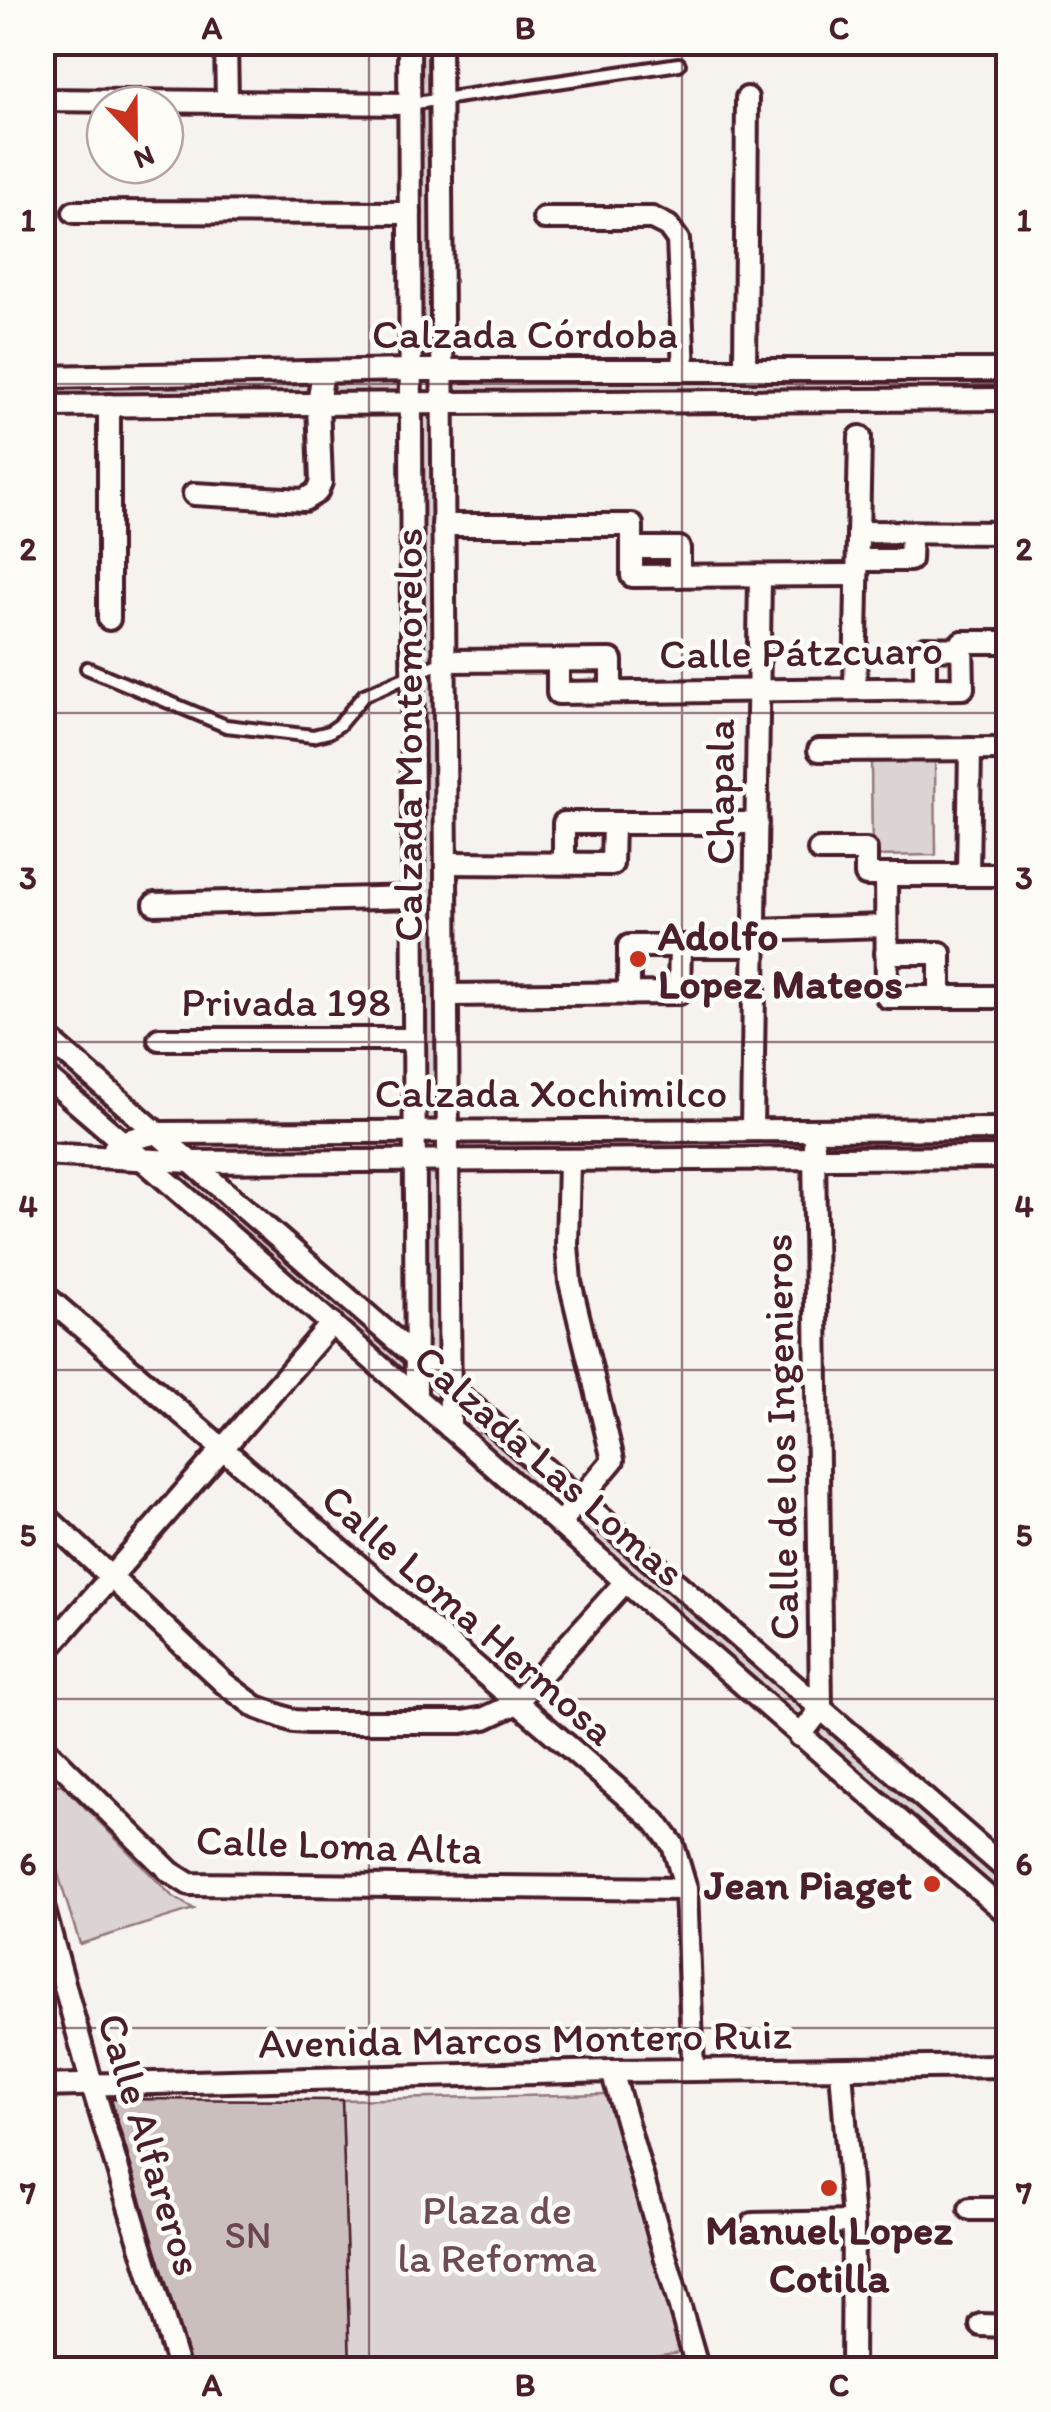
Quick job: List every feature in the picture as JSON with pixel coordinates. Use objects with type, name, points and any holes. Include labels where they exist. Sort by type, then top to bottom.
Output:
[{"type":"street","points":[[226,42],[227,102]]},
{"type":"street","name":"Calzada Montemorelos","points":[[409,42],[416,1397]]},
{"type":"street","name":"Calzada Montemorelos","points":[[440,42],[450,1428]]},
{"type":"street","points":[[745,370],[747,98]]},
{"type":"street","points":[[42,100],[410,104]]},
{"type":"street","points":[[74,212],[410,213]]},
{"type":"street","points":[[544,218],[652,218],[674,233],[678,240],[684,370]]},
{"type":"street","name":"Calzada Córdoba","points":[[53,376],[411,370],[1008,370]]},
{"type":"street","points":[[830,370],[830,400]]},
{"type":"street","points":[[194,494],[304,500],[312,497],[321,482],[318,403],[322,372]]},
{"type":"street","points":[[53,376],[64,406]]},
{"type":"street","name":"Calzada Córdoba","points":[[42,406],[1008,399]]},
{"type":"street","points":[[109,405],[109,619]]},
{"type":"street","points":[[855,690],[860,437]]},
{"type":"street","points":[[443,525],[632,525],[632,576],[760,576],[910,560],[911,533]]},
{"type":"street","points":[[858,532],[1008,533]]},
{"type":"street","points":[[412,564],[444,563]]},
{"type":"street","name":"Chapala","points":[[752,1130],[760,576]]},
{"type":"street","name":"Calle Pátzcuaro","points":[[558,660],[558,693],[963,688],[962,642],[1008,642]]},
{"type":"street","points":[[925,688],[925,648],[962,648]]},
{"type":"street","name":"Calle Pátzcuaro","points":[[446,661],[611,660],[611,692]]},
{"type":"street","points":[[819,750],[1008,749]]},
{"type":"street","points":[[968,875],[970,750]]},
{"type":"street","points":[[413,795],[446,795]]},
{"type":"street","points":[[564,864],[564,823],[757,823]]},
{"type":"street","points":[[446,863],[612,864],[613,823]]},
{"type":"street","points":[[819,850],[866,850],[866,875],[1008,875]]},
{"type":"street","points":[[886,875],[887,997],[1008,997]]},
{"type":"street","points":[[156,904],[414,897]]},
{"type":"street","points":[[629,994],[629,946],[680,946],[885,926]]},
{"type":"street","points":[[447,995],[679,993],[680,946]]},
{"type":"street","points":[[886,953],[940,953],[940,997]]},
{"type":"street","name":"Calzada Las Lomas","points":[[42,1033],[1008,1871]]},
{"type":"street","name":"Privada 198","points":[[159,1039],[412,1038]]},
{"type":"street","name":"Calzada Las Lomas","points":[[42,1073],[1008,1914]]},
{"type":"street","name":"Calzada Xochimilco","points":[[101,1159],[123,1141],[158,1133],[1008,1129]]},
{"type":"street","name":"Calle de los Ingenieros","points":[[814,1130],[821,1709]]},
{"type":"street","name":"Calzada Xochimilco","points":[[42,1154],[192,1162],[1008,1157]]},
{"type":"street","points":[[559,1524],[612,1460],[570,1282],[569,1162]]},
{"type":"street","name":"Calle Loma Hermosa","points":[[42,1293],[656,1822],[673,1846],[686,1889],[693,2070]]},
{"type":"street","points":[[42,1656],[332,1323]]},
{"type":"street","points":[[42,1513],[224,1683],[256,1706],[308,1722],[462,1722],[486,1718],[516,1704],[625,1582]]},
{"type":"street","points":[[800,1736],[821,1709]]},
{"type":"street","name":"Calle Loma Alta","points":[[42,1746],[170,1872],[189,1884],[686,1889]]},
{"type":"street","name":"Calle Alfareros","points":[[42,1903],[47,1935],[179,2370]]},
{"type":"street","name":"Avenida Marcos Montero Ruiz","points":[[42,2086],[612,2071],[1008,2066]]},
{"type":"street","points":[[842,2070],[852,2222],[852,2370]]},
{"type":"street","points":[[612,2071],[697,2369]]},
{"type":"street","points":[[970,2209],[1008,2209]]},
{"type":"street","points":[[753,2224],[852,2222]]},
{"type":"street","points":[[981,2325],[1008,2326]]},
{"type":"lane","points":[[410,104],[679,64]]},
{"type":"lane","points":[[87,668],[226,726],[313,736],[338,725],[364,695],[446,661]]},
{"type":"green space","points":[[440,42],[442,370],[412,370],[411,403],[43,404],[42,379],[411,370],[413,43]]},
{"type":"green space","points":[[442,370],[1008,375],[1008,399],[443,402]]},
{"type":"green space","points":[[437,413],[444,1121],[422,1122],[415,414]]},
{"type":"green space","points":[[935,761],[936,855],[872,856],[871,762]]},
{"type":"green space","points":[[42,1044],[120,1111],[110,1123],[43,1065]]},
{"type":"green space","points":[[1008,1137],[1008,1158],[462,1161],[466,1140]]},
{"type":"green space","points":[[405,1138],[405,1152],[192,1162],[183,1143]]},
{"type":"green space","points":[[422,1161],[448,1168],[443,1370],[424,1353]]},
{"type":"green space","points":[[219,1195],[416,1356],[416,1388],[207,1204]]},
{"type":"green space","points":[[482,1425],[580,1500],[559,1524],[476,1440]]},
{"type":"green space","points":[[581,1510],[821,1709],[805,1730],[566,1530]]},
{"type":"green space","points":[[824,1722],[1008,1876],[1008,1909],[810,1744]]},
{"type":"green space","points":[[47,1784],[63,1785],[172,1896],[194,1909],[80,1944],[48,1836],[44,1796]]},
{"type":"green space","name":"Plaza de la Reforma","points":[[607,2094],[681,2352],[558,2370],[350,2369],[342,2100]]},
{"type":"building","points":[[111,2099],[342,2100],[350,2370],[192,2370]]},
{"type":"place","name":"Adolfo Lopez Mateos","points":[[638,959]]},
{"type":"place","name":"Jean Piaget","points":[[932,1884]]},
{"type":"place","name":"Manuel Lopez Cotilla","points":[[829,2188]]}]
